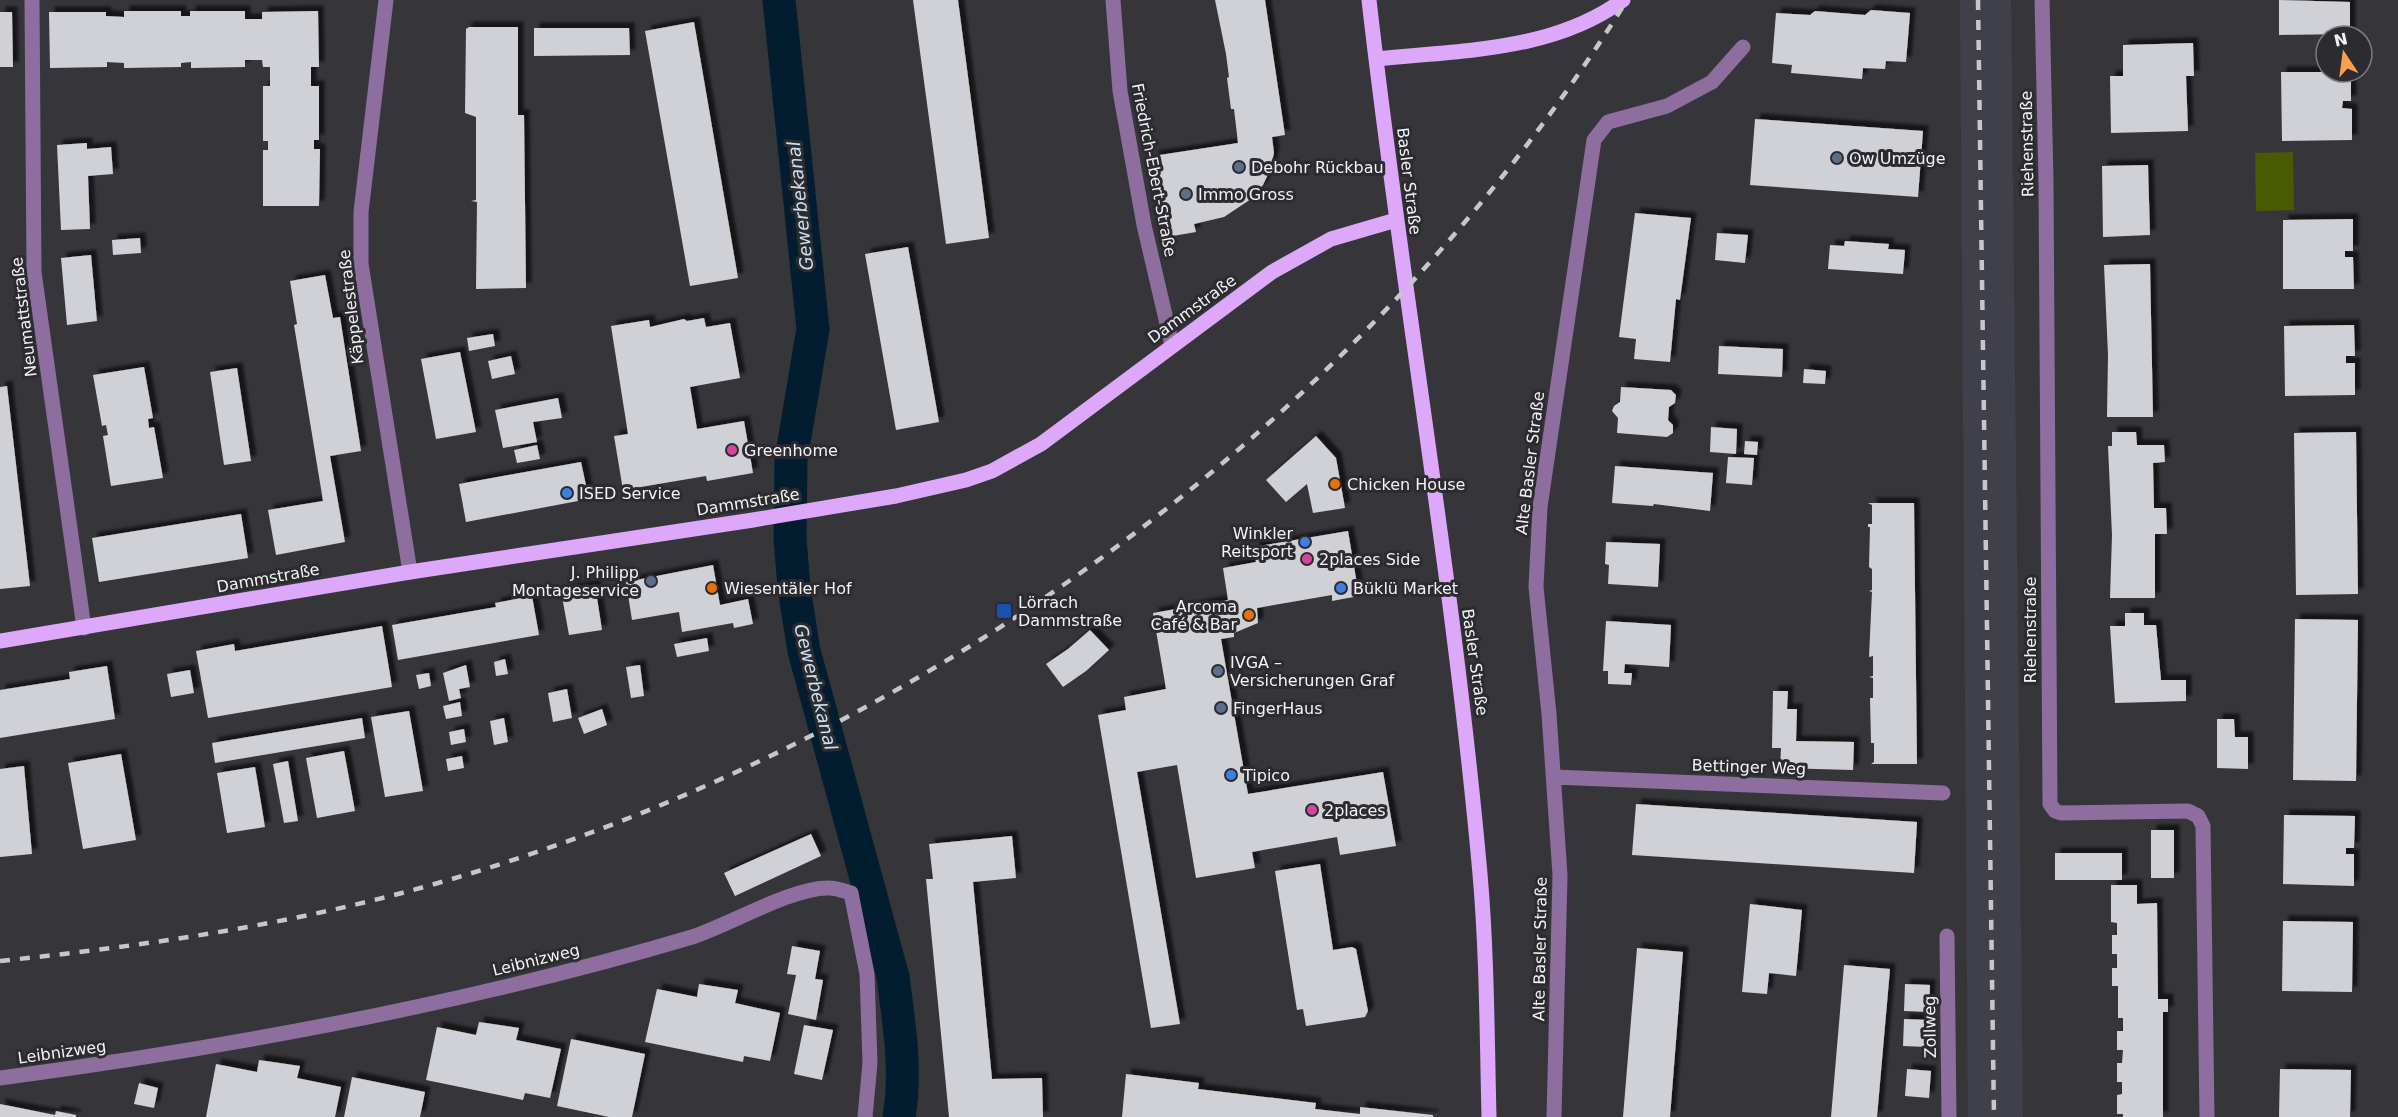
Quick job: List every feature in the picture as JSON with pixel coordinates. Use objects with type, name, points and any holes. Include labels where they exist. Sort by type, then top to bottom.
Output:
[{"type":"main road","name":"Basler Straße","points":[[1369,0],[1396,220],[1468,748],[1480,878],[1489,1117]]},
{"type":"main road","points":[[1376,59],[1518,44],[1562,33],[1602,15],[1623,0]]},
{"type":"main road","name":"Dammstraße","points":[[0,641],[410,572],[830,508],[966,480],[992,471],[1054,434],[1272,272],[1323,244],[1396,220]]},
{"type":"street","name":"Neumattstraße","points":[[33,0],[34,272],[84,628]]},
{"type":"street","name":"Käppelestraße","points":[[386,0],[361,212],[361,264],[410,572]]},
{"type":"street","name":"Friedrich-Ebert-Straße","points":[[1113,0],[1120,91],[1144,225],[1172,345]]},
{"type":"street","name":"Riehenstraße","points":[[2042,0],[2046,181],[2050,804],[2055,811],[2061,813],[2188,811],[2198,816],[2203,826],[2207,1117]]},
{"type":"street","name":"Alte Basler Straße","points":[[1554,1117],[1560,875],[1554,777],[1536,587],[1540,507],[1594,140],[1608,122],[1666,106],[1712,82],[1743,47]]},
{"type":"street","name":"Bettinger Weg","points":[[1554,777],[1943,793]]},
{"type":"street","name":"Leibnizweg","points":[[0,1078],[132,1060],[438,1003],[695,936],[804,892],[829,888],[851,893],[867,974],[870,1063],[865,1117]]},
{"type":"street","name":"Zollweg","points":[[1947,936],[1949,1117]]},
{"type":"shaded area","points":[[1960,0],[2011,0],[2023,1117],[1968,1117]]},
{"type":"green space","points":[[2293,152],[2294,210],[2256,211],[2255,153]]},
{"type":"building","points":[[913,0],[958,0],[989,238],[946,244]]},
{"type":"building","points":[[1215,0],[1265,0],[1285,135],[1272,137],[1274,153],[1270,170],[1263,185],[1251,199],[1224,217],[1194,224],[1196,232],[1167,237],[1153,156],[1238,143],[1234,109],[1231,109],[1226,54]]},
{"type":"building","points":[[2279,0],[2350,2],[2350,24],[2314,24],[2314,35],[2279,35]]},
{"type":"building","points":[[1871,10],[1910,13],[1906,62],[1886,61],[1885,69],[1863,68],[1862,79],[1791,73],[1792,65],[1772,63],[1776,13],[1810,15],[1815,11],[1865,15]]},
{"type":"building","points":[[124,11],[181,11],[181,16],[190,16],[190,11],[245,11],[245,19],[262,19],[262,12],[318,11],[319,67],[311,67],[311,86],[319,86],[319,140],[314,140],[314,149],[320,149],[319,206],[263,206],[263,150],[268,150],[268,141],[263,141],[263,86],[270,86],[270,67],[263,67],[262,60],[245,60],[245,67],[191,68],[191,62],[181,63],[181,67],[124,68],[124,63],[107,62],[107,67],[50,68],[49,12],[106,12],[106,16],[124,17]]},
{"type":"building","points":[[0,12],[12,12],[13,67],[0,67]]},
{"type":"building","points":[[694,22],[738,278],[690,286],[645,31]]},
{"type":"building","points":[[469,27],[518,27],[518,115],[524,115],[526,288],[476,289],[477,202],[471,201],[476,200],[476,117],[465,113],[466,29]]},
{"type":"building","points":[[534,28],[629,28],[630,55],[534,56]]},
{"type":"building","points":[[2193,43],[2194,76],[2186,76],[2188,131],[2111,133],[2110,76],[2123,76],[2123,45]]},
{"type":"building","points":[[2281,72],[2314,72],[2314,84],[2351,84],[2351,101],[2343,101],[2342,108],[2352,109],[2352,140],[2282,141]]},
{"type":"building","name":"Ow Umzüge","points":[[1755,119],[1923,131],[1918,197],[1750,185]]},
{"type":"building","points":[[87,143],[87,149],[111,147],[113,174],[88,176],[90,229],[61,230],[57,145]]},
{"type":"building","points":[[2148,165],[2150,235],[2103,237],[2102,166]]},
{"type":"building","points":[[1635,213],[1691,218],[1680,300],[1676,299],[1670,362],[1634,359],[1636,339],[1619,337]]},
{"type":"building","points":[[2353,219],[2353,251],[2345,251],[2345,257],[2353,257],[2354,289],[2283,289],[2283,220]]},
{"type":"building","points":[[1717,233],[1748,235],[1745,263],[1715,260]]},
{"type":"building","points":[[140,238],[141,253],[113,255],[112,240]]},
{"type":"building","points":[[1845,241],[1889,244],[1888,249],[1905,250],[1903,274],[1828,269],[1830,245],[1844,246]]},
{"type":"building","points":[[908,247],[939,422],[896,430],[865,254]]},
{"type":"building","points":[[91,255],[97,321],[67,325],[61,258]]},
{"type":"building","points":[[2150,264],[2153,417],[2107,417],[2108,355],[2104,265]]},
{"type":"building","points":[[325,275],[333,318],[340,317],[361,451],[330,456],[345,542],[276,555],[268,510],[323,501],[294,325],[297,324],[290,281]]},
{"type":"building","points":[[704,318],[706,327],[730,323],[740,378],[690,387],[697,429],[744,421],[753,473],[707,481],[706,476],[623,490],[614,436],[628,434],[611,326],[649,320],[650,327],[684,319],[687,321]]},
{"type":"building","points":[[2354,325],[2355,356],[2346,356],[2346,363],[2355,363],[2355,395],[2285,396],[2284,326]]},
{"type":"building","points":[[493,334],[495,346],[469,351],[467,338]]},
{"type":"building","points":[[1719,346],[1783,349],[1782,377],[1718,374]]},
{"type":"building","points":[[460,352],[476,432],[436,439],[421,359]]},
{"type":"building","points":[[511,356],[515,374],[492,379],[488,361]]},
{"type":"building","points":[[144,367],[153,418],[148,419],[149,428],[154,427],[163,478],[111,486],[103,436],[108,435],[106,425],[102,426],[93,375]]},
{"type":"building","points":[[237,368],[251,461],[224,465],[210,372]]},
{"type":"building","points":[[1804,369],[1826,371],[1825,384],[1803,383]]},
{"type":"building","points":[[7,386],[30,586],[0,589],[0,387]]},
{"type":"building","points":[[1621,387],[1671,390],[1676,395],[1675,403],[1669,407],[1668,420],[1673,425],[1673,433],[1667,437],[1617,433],[1618,418],[1612,411],[1614,406],[1620,402]]},
{"type":"building","points":[[558,398],[562,418],[533,422],[537,442],[503,448],[495,410]]},
{"type":"building","points":[[1711,427],[1737,429],[1736,454],[1710,452]]},
{"type":"building","points":[[2112,432],[2136,432],[2137,445],[2164,445],[2165,462],[2153,463],[2154,508],[2166,508],[2167,534],[2155,534],[2155,598],[2110,598],[2112,535],[2108,446],[2112,446]]},
{"type":"building","points":[[2356,432],[2358,594],[2296,595],[2294,433]]},
{"type":"building","points":[[1316,436],[1336,458],[1345,508],[1313,513],[1307,484],[1286,502],[1266,480]]},
{"type":"building","points":[[1745,441],[1758,442],[1757,455],[1744,454]]},
{"type":"building","points":[[537,445],[540,459],[517,463],[514,450]]},
{"type":"building","points":[[1728,457],[1754,458],[1752,485],[1726,483]]},
{"type":"building","points":[[581,462],[587,490],[578,501],[466,522],[459,484]]},
{"type":"building","points":[[1615,466],[1713,473],[1710,511],[1654,504],[1653,506],[1612,503]]},
{"type":"building","points":[[1868,503],[1914,503],[1917,764],[1871,764],[1874,762],[1874,743],[1871,743],[1870,698],[1873,698],[1873,678],[1869,677],[1873,676],[1873,656],[1869,657],[1872,592],[1869,591],[1872,590],[1872,569],[1869,567],[1870,527],[1868,524],[1872,524],[1872,505]]},
{"type":"building","points":[[241,514],[248,558],[99,582],[92,538]]},
{"type":"building","points":[[1348,531],[1359,596],[1332,601],[1332,595],[1257,608],[1258,623],[1234,633],[1234,637],[1221,639],[1248,794],[1383,772],[1396,846],[1340,855],[1337,837],[1252,852],[1255,868],[1196,878],[1177,765],[1137,772],[1180,1024],[1151,1028],[1098,715],[1126,710],[1124,697],[1166,689],[1153,613],[1228,600],[1223,568],[1256,562],[1253,547]]},
{"type":"building","points":[[1606,542],[1660,544],[1658,587],[1608,584],[1609,565],[1605,564]]},
{"type":"building","points":[[713,565],[720,605],[748,599],[753,624],[734,628],[733,623],[682,632],[679,612],[632,620],[626,582]]},
{"type":"building","points":[[595,585],[602,630],[569,635],[561,591]]},
{"type":"building","points":[[532,596],[539,635],[398,660],[392,625],[496,607],[495,603]]},
{"type":"building","points":[[2125,613],[2144,613],[2144,625],[2156,625],[2161,680],[2186,680],[2186,701],[2115,703],[2110,626],[2125,626]]},
{"type":"building","points":[[2295,619],[2358,620],[2356,781],[2293,780]]},
{"type":"building","points":[[1606,621],[1671,625],[1669,667],[1625,664],[1624,673],[1632,673],[1631,685],[1608,684],[1608,671],[1603,671]]},
{"type":"building","points":[[382,626],[392,687],[208,718],[196,651],[234,644],[235,651]]},
{"type":"building","points":[[1090,630],[1109,650],[1086,671],[1063,687],[1046,664]]},
{"type":"building","points":[[707,638],[709,651],[677,657],[674,644]]},
{"type":"building","points":[[505,659],[508,674],[496,676],[494,662]]},
{"type":"building","points":[[466,665],[470,687],[459,689],[461,698],[449,701],[443,673]]},
{"type":"building","points":[[640,665],[644,696],[631,698],[626,667]]},
{"type":"building","points":[[107,666],[115,719],[0,738],[0,690],[70,679],[69,672]]},
{"type":"building","points":[[190,670],[194,693],[171,697],[167,674]]},
{"type":"building","points":[[429,673],[431,686],[419,689],[416,675]]},
{"type":"building","points":[[567,689],[572,718],[553,722],[548,693]]},
{"type":"building","points":[[1773,691],[1788,691],[1787,709],[1797,709],[1796,741],[1854,742],[1853,770],[1780,768],[1781,748],[1772,748]]},
{"type":"building","points":[[460,702],[462,716],[446,719],[443,706]]},
{"type":"building","points":[[602,709],[607,725],[584,734],[578,718]]},
{"type":"building","points":[[409,711],[423,791],[385,797],[371,717]]},
{"type":"building","points":[[362,718],[365,738],[215,763],[212,743]]},
{"type":"building","points":[[504,718],[508,742],[494,745],[490,721]]},
{"type":"building","points":[[2217,719],[2234,719],[2235,737],[2248,737],[2248,769],[2217,768]]},
{"type":"building","points":[[464,729],[466,742],[451,745],[449,732]]},
{"type":"building","points":[[344,751],[355,811],[317,818],[306,758]]},
{"type":"building","points":[[121,754],[136,840],[83,849],[68,763]]},
{"type":"building","points":[[462,756],[464,768],[448,771],[446,759]]},
{"type":"building","points":[[288,761],[298,821],[284,823],[273,764]]},
{"type":"building","points":[[24,766],[32,854],[0,857],[0,769]]},
{"type":"building","points":[[255,767],[265,827],[227,833],[217,773]]},
{"type":"building","points":[[1636,804],[1917,822],[1914,873],[1632,855]]},
{"type":"building","points":[[2284,815],[2355,816],[2354,848],[2346,848],[2346,854],[2354,854],[2354,886],[2283,884]]},
{"type":"building","points":[[2151,830],[2174,830],[2174,878],[2151,878]]},
{"type":"building","points":[[811,834],[821,856],[735,896],[724,873]]},
{"type":"building","points":[[1012,836],[1016,878],[973,882],[992,1079],[1042,1078],[1043,1117],[949,1117],[926,879],[933,879],[929,844]]},
{"type":"building","points":[[2055,853],[2122,853],[2122,880],[2055,880]]},
{"type":"building","points":[[1320,864],[1333,950],[1352,947],[1356,949],[1368,1011],[1365,1017],[1306,1026],[1303,1009],[1297,1010],[1275,871]]},
{"type":"building","points":[[2111,885],[2137,885],[2137,904],[2157,903],[2158,999],[2168,999],[2168,1012],[2163,1012],[2163,1117],[2123,1117],[2123,1114],[2117,1114],[2117,1095],[2122,1094],[2122,1082],[2117,1082],[2117,1063],[2122,1063],[2123,1050],[2117,1050],[2117,1031],[2123,1031],[2123,1018],[2118,1018],[2118,986],[2112,986],[2112,968],[2117,968],[2117,954],[2112,954],[2112,935],[2117,935],[2117,923],[2111,922]]},
{"type":"building","points":[[1750,904],[1802,910],[1796,976],[1769,973],[1767,994],[1742,992]]},
{"type":"building","points":[[2283,921],[2353,922],[2352,992],[2282,991]]},
{"type":"building","points":[[792,946],[820,951],[815,979],[823,980],[816,1020],[788,1014],[796,975],[787,974]]},
{"type":"building","points":[[1637,948],[1683,952],[1670,1117],[1623,1117]]},
{"type":"building","points":[[1844,965],[1890,969],[1877,1117],[1831,1117]]},
{"type":"building","points":[[699,984],[738,990],[735,1003],[780,1013],[770,1061],[744,1056],[743,1062],[645,1042],[657,989],[697,997]]},
{"type":"building","points":[[1905,984],[1930,985],[1929,1012],[1904,1011]]},
{"type":"building","points":[[1904,1019],[1929,1020],[1927,1047],[1903,1046]]},
{"type":"building","points":[[479,1022],[519,1028],[516,1040],[561,1049],[550,1098],[525,1093],[523,1100],[426,1080],[437,1027],[476,1035]]},
{"type":"building","points":[[804,1025],[833,1030],[822,1080],[794,1074]]},
{"type":"building","points":[[571,1039],[645,1054],[632,1117],[609,1117],[557,1106]]},
{"type":"building","points":[[259,1060],[300,1066],[297,1078],[341,1087],[335,1117],[206,1117],[216,1064],[257,1072]]},
{"type":"building","points":[[1907,1069],[1931,1071],[1929,1098],[1905,1096]]},
{"type":"building","points":[[2280,1069],[2351,1070],[2350,1117],[2279,1117]]},
{"type":"building","points":[[1126,1074],[1199,1083],[1198,1089],[1316,1103],[1315,1109],[1360,1114],[1360,1107],[1433,1115],[1433,1117],[1122,1117]]},
{"type":"building","points":[[352,1077],[425,1092],[420,1117],[344,1117]]},
{"type":"building","points":[[139,1083],[158,1088],[154,1108],[134,1104]]},
{"type":"building","points":[[0,1104],[55,1115],[56,1111],[76,1115],[76,1117],[0,1117]]},
{"type":"waterway","name":"Gewerbekanal","points":[[779,0],[813,329],[791,460],[790,539],[794,588],[804,651],[893,977],[902,1065],[899,1117]]},
{"type":"railway","points":[[0,961],[200,935],[300,917],[398,894],[582,836],[760,761],[932,669],[1096,562],[1249,440],[1390,305],[1517,158],[1627,0]]},
{"type":"railway","points":[[1978,0],[1994,1117]]},
{"type":"place","name":"Ow Umzüge","points":[[1837,158]]},
{"type":"place","name":"Debohr Rückbau","points":[[1239,167]]},
{"type":"place","name":"Immo Gross","points":[[1186,194]]},
{"type":"place","name":"Greenhome","points":[[732,450]]},
{"type":"place","name":"Chicken House","points":[[1335,484]]},
{"type":"place","name":"ISED Service","points":[[567,493]]},
{"type":"place","name":"Winkler Reitsport","points":[[1305,542]]},
{"type":"place","name":"2places Side","points":[[1307,559]]},
{"type":"place","name":"J. Philipp Montageservice","points":[[651,581]]},
{"type":"place","name":"Wiesentäler Hof","points":[[712,588]]},
{"type":"place","name":"Büklü Market","points":[[1341,588]]},
{"type":"place","name":"Lörrach Dammstraße","points":[[1004,611]]},
{"type":"place","name":"Arcoma Café & Bar","points":[[1249,615]]},
{"type":"place","name":"IVGA – Versicherungen Graf","points":[[1218,671]]},
{"type":"place","name":"FingerHaus","points":[[1221,708]]},
{"type":"place","name":"Tipico","points":[[1231,775]]},
{"type":"place","name":"2places","points":[[1312,810]]}]
